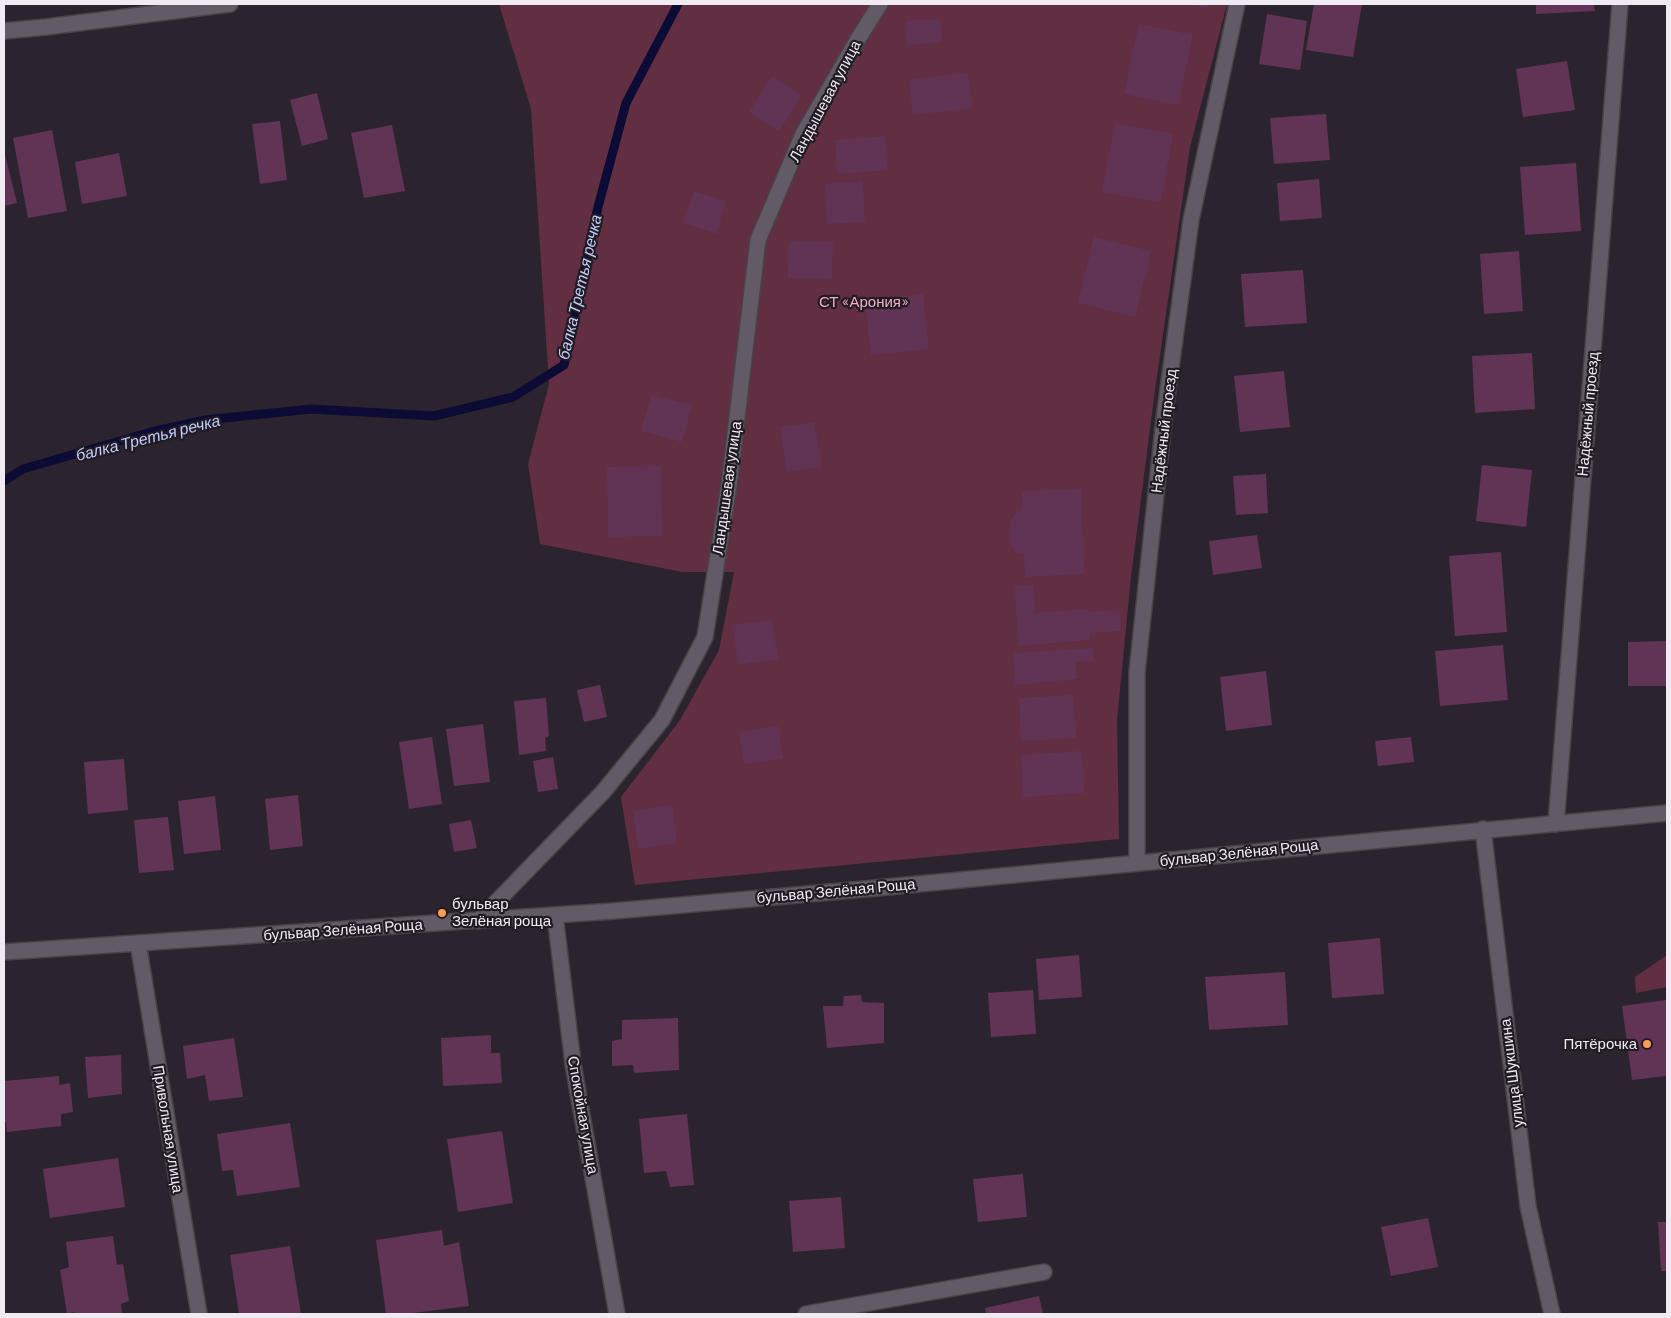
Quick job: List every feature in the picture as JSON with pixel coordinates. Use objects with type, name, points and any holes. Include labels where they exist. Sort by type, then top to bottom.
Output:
[{"type":"street","points":[[4,31],[230,4]]},
{"type":"street","name":"Ландышевая улица","points":[[478,921],[603,792],[662,720],[705,638],[729,485],[758,240],[803,134],[880,4]]},
{"type":"street","name":"Надёжный проезд","points":[[1137,863],[1137,672],[1164,419],[1191,220],[1237,4]]},
{"type":"street","name":"Надёжный проезд","points":[[1556,824],[1620,4]]},
{"type":"street","name":"бульвар Зелёная Роща","points":[[4,952],[555,915],[866,889],[1667,813]]},
{"type":"street","name":"улица Шукшина","points":[[1483,829],[1528,1206],[1552,1314]]},
{"type":"street","name":"Спокойная улица","points":[[555,915],[573,1064],[618,1314]]},
{"type":"street","name":"Привольная улица","points":[[138,943],[199,1314]]},
{"type":"street","points":[[806,1314],[1044,1272]]},
{"type":"green space","name":"СТ «Арония»","points":[[499,4],[1227,4],[1190,147],[1155,390],[1131,577],[1117,720],[1119,839],[635,885],[621,797],[680,720],[719,650],[734,572],[682,572],[540,544],[528,464],[549,384],[531,109]]},
{"type":"green space","points":[[1667,955],[1667,987],[1636,993],[1635,977]]},
{"type":"building","points":[[1191,4],[1209,4],[1207,9]]},
{"type":"building","points":[[1314,4],[1362,4],[1353,57],[1306,50]]},
{"type":"building","points":[[1536,4],[1594,4],[1595,11],[1536,14]]},
{"type":"building","points":[[1267,14],[1307,21],[1300,70],[1259,64]]},
{"type":"building","points":[[940,19],[942,42],[907,45],[905,21]]},
{"type":"building","points":[[1139,24],[1193,35],[1178,105],[1124,94]]},
{"type":"building","points":[[1567,61],[1575,110],[1523,117],[1516,69]]},
{"type":"building","points":[[968,73],[972,108],[913,115],[909,79]]},
{"type":"building","points":[[772,76],[802,95],[779,131],[749,112]]},
{"type":"building","points":[[317,93],[328,139],[302,146],[290,100]]},
{"type":"building","points":[[1326,114],[1330,160],[1274,164],[1270,118]]},
{"type":"building","points":[[280,121],[287,180],[260,184],[252,124]]},
{"type":"building","points":[[1115,123],[1173,134],[1161,202],[1102,192]]},
{"type":"building","points":[[392,125],[405,191],[364,198],[351,133]]},
{"type":"building","points":[[52,130],[67,211],[28,218],[13,138]]},
{"type":"building","points":[[885,136],[888,170],[838,174],[835,140]]},
{"type":"building","points":[[4,151],[17,203],[4,206]]},
{"type":"building","points":[[119,153],[127,196],[82,204],[75,162]]},
{"type":"building","points":[[1576,163],[1581,231],[1525,235],[1520,167]]},
{"type":"building","points":[[1319,179],[1322,218],[1280,221],[1277,183]]},
{"type":"building","points":[[863,181],[865,222],[827,224],[825,184]]},
{"type":"building","points":[[694,191],[726,201],[716,234],[684,223]]},
{"type":"building","points":[[1094,237],[1151,251],[1135,317],[1078,303]]},
{"type":"building","points":[[789,241],[833,242],[832,279],[788,278]]},
{"type":"building","points":[[1519,251],[1523,311],[1484,314],[1480,254]]},
{"type":"building","points":[[1303,270],[1307,323],[1245,327],[1241,274]]},
{"type":"building","points":[[923,294],[929,349],[871,355],[865,301]]},
{"type":"building","points":[[1532,353],[1535,409],[1475,413],[1472,356]]},
{"type":"building","points":[[1284,371],[1290,427],[1240,432],[1234,376]]},
{"type":"building","points":[[651,395],[692,405],[682,442],[641,431]]},
{"type":"building","points":[[814,422],[822,467],[787,472],[780,427]]},
{"type":"building","points":[[1482,465],[1532,470],[1526,527],[1476,521]]},
{"type":"building","points":[[661,466],[662,536],[608,537],[607,467]]},
{"type":"building","points":[[1266,474],[1268,513],[1236,515],[1233,476]]},
{"type":"building","points":[[1081,489],[1084,574],[1025,577],[1024,554],[1018,554],[1014,550],[1010,543],[1009,532],[1011,520],[1017,512],[1022,510],[1022,491]]},
{"type":"building","points":[[1257,535],[1262,568],[1213,575],[1209,541]]},
{"type":"building","points":[[1501,552],[1507,632],[1455,636],[1449,556]]},
{"type":"building","points":[[1034,585],[1035,613],[1088,609],[1088,612],[1120,610],[1121,631],[1090,633],[1090,640],[1018,646],[1015,586]]},
{"type":"building","points":[[772,620],[778,659],[738,665],[733,625]]},
{"type":"building","points":[[1667,641],[1667,686],[1628,686],[1628,642]]},
{"type":"building","points":[[1503,645],[1508,700],[1440,706],[1435,651]]},
{"type":"building","points":[[1093,648],[1094,661],[1075,662],[1077,679],[1015,685],[1013,653]]},
{"type":"building","points":[[1266,671],[1272,725],[1226,731],[1220,677]]},
{"type":"building","points":[[600,685],[607,717],[584,722],[577,690]]},
{"type":"building","points":[[1073,695],[1076,738],[1021,741],[1019,698]]},
{"type":"building","points":[[546,698],[549,736],[545,738],[546,751],[519,755],[514,701]]},
{"type":"building","points":[[483,724],[490,782],[454,786],[446,729]]},
{"type":"building","points":[[778,726],[783,759],[744,764],[739,732]]},
{"type":"building","points":[[432,737],[442,804],[409,809],[399,742]]},
{"type":"building","points":[[1411,737],[1414,762],[1378,766],[1375,741]]},
{"type":"building","points":[[1082,751],[1084,793],[1023,797],[1021,755]]},
{"type":"building","points":[[553,757],[558,789],[538,792],[533,761]]},
{"type":"building","points":[[124,759],[128,810],[88,814],[84,762]]},
{"type":"building","points":[[298,795],[303,846],[270,850],[265,799]]},
{"type":"building","points":[[215,796],[221,850],[184,854],[178,801]]},
{"type":"building","points":[[672,805],[677,843],[638,849],[633,811]]},
{"type":"building","points":[[168,817],[174,870],[139,873],[134,820]]},
{"type":"building","points":[[471,820],[477,848],[454,852],[449,824]]},
{"type":"building","points":[[1380,938],[1384,994],[1332,998],[1328,943]]},
{"type":"building","points":[[1079,955],[1082,997],[1039,1000],[1036,959]]},
{"type":"building","points":[[1285,972],[1288,1025],[1209,1030],[1205,977]]},
{"type":"building","points":[[1033,990],[1036,1034],[991,1037],[988,993]]},
{"type":"building","points":[[861,995],[862,1002],[884,1003],[884,1043],[827,1048],[823,1006],[843,1006],[844,996]]},
{"type":"building","name":"Пятёрочка","points":[[1666,1000],[1667,1076],[1632,1080],[1622,1006]]},
{"type":"building","points":[[678,1018],[679,1070],[634,1073],[633,1065],[612,1066],[612,1041],[622,1039],[622,1020]]},
{"type":"building","points":[[491,1035],[491,1053],[500,1053],[502,1083],[443,1086],[441,1038]]},
{"type":"building","points":[[234,1038],[243,1097],[209,1101],[205,1075],[187,1079],[183,1046]]},
{"type":"building","points":[[121,1055],[122,1094],[88,1098],[85,1057]]},
{"type":"building","points":[[59,1076],[59,1085],[70,1083],[73,1112],[61,1114],[61,1126],[7,1132],[6,1122],[4,1122],[4,1081]]},
{"type":"building","points":[[687,1114],[694,1185],[670,1187],[666,1171],[644,1173],[639,1119]]},
{"type":"building","points":[[290,1123],[300,1187],[237,1196],[233,1170],[222,1171],[217,1134]]},
{"type":"building","points":[[502,1131],[513,1203],[458,1212],[447,1139]]},
{"type":"building","points":[[118,1158],[125,1207],[50,1218],[43,1169]]},
{"type":"building","points":[[1023,1174],[1027,1217],[978,1222],[973,1179]]},
{"type":"building","points":[[841,1197],[845,1248],[793,1252],[789,1201]]},
{"type":"building","points":[[1428,1218],[1438,1267],[1391,1276],[1381,1227]]},
{"type":"building","points":[[1658,1222],[1667,1222],[1667,1271],[1661,1271]]},
{"type":"building","points":[[442,1230],[444,1246],[459,1242],[469,1306],[405,1314],[386,1314],[376,1240]]},
{"type":"building","points":[[113,1236],[117,1265],[123,1264],[129,1301],[121,1304],[122,1314],[75,1314],[74,1312],[67,1314],[60,1270],[69,1267],[66,1242]]},
{"type":"building","points":[[290,1246],[301,1314],[239,1314],[230,1255]]},
{"type":"building","points":[[1039,1296],[1043,1314],[986,1314],[985,1308]]},
{"type":"waterway","name":"балка Третья речка","points":[[4,481],[23,469],[151,432],[205,420],[311,409],[434,416],[513,397],[564,365],[598,207],[626,103],[678,4]]},
{"type":"place","name":"бульвар Зелёная роща","points":[[442,913]]},
{"type":"place","name":"Пятёрочка","points":[[1647,1044]]}]
